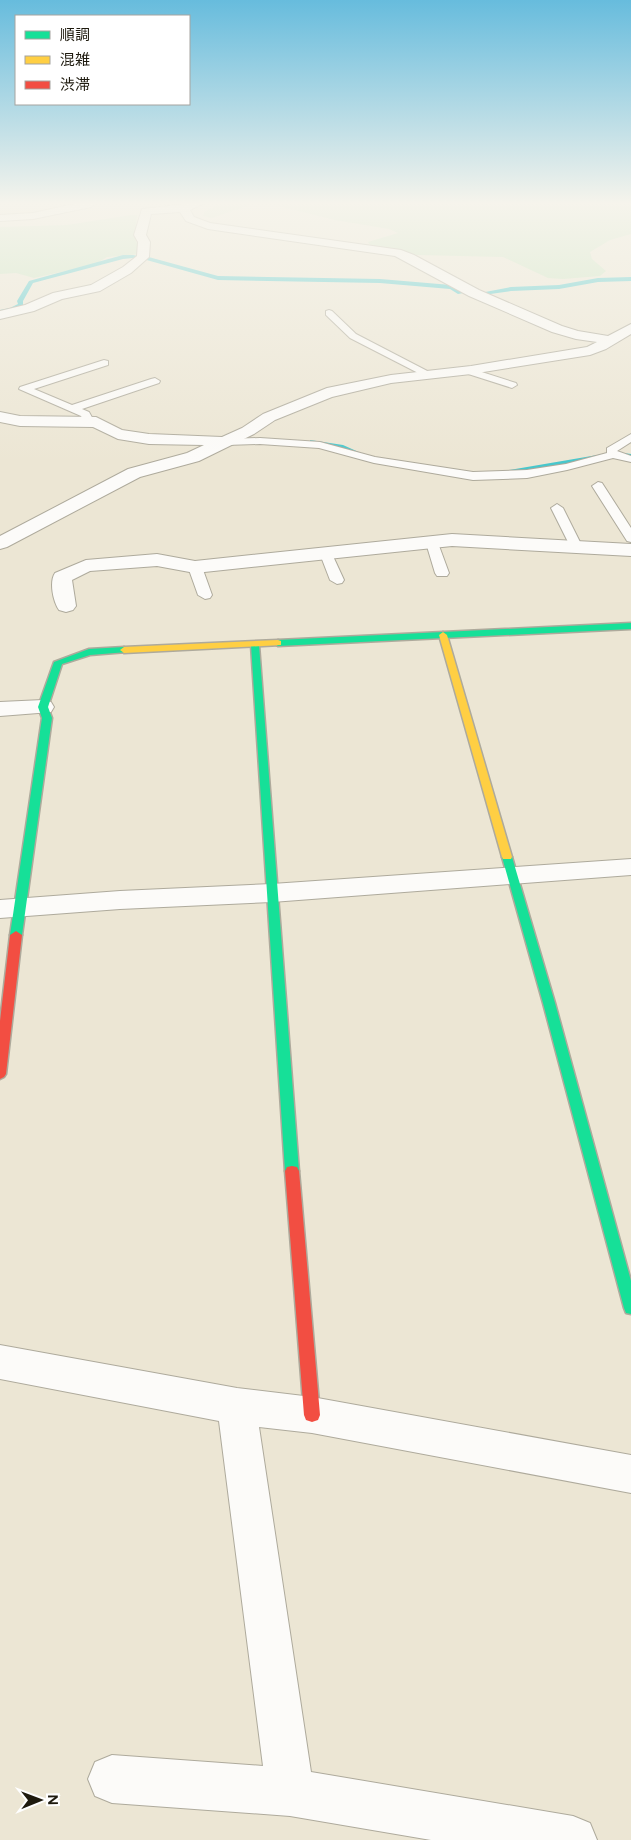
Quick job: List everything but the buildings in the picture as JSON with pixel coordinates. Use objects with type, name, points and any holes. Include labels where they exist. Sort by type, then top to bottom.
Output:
[{"type":"street","points":[[0,315],[29,308],[58,296],[86,290]]},
{"type":"street","points":[[468,290],[557,329],[607,342],[622,348]]},
{"type":"street","points":[[0,543],[134,473],[193,457],[248,431],[269,417],[327,392],[392,379],[590,351],[631,328]]},
{"type":"street","points":[[0,417],[20,420],[89,421],[96,422],[118,434],[149,439],[226,442]]},
{"type":"street","points":[[66,606],[63,596],[62,577],[86,566],[157,560],[195,567],[452,540],[631,550]]},
{"type":"street","points":[[0,1074],[9,908],[47,718],[42,707],[58,662],[89,652],[630,628]]},
{"type":"street","points":[[443,636],[549,1003],[631,1308]]},
{"type":"street","points":[[255,645],[312,1415]]},
{"type":"street","points":[[0,710],[42,707]]},
{"type":"street","points":[[9,908],[120,900],[272,893],[631,867]]},
{"type":"street","points":[[0,1362],[237,1406],[312,1415],[631,1474]]},
{"type":"street","points":[[237,1406],[290,1792]]},
{"type":"street","points":[[112,1779],[290,1792],[573,1840]]},
{"type":"lane","points":[[329,313],[346,331],[360,340],[430,374]]},
{"type":"lane","points":[[89,421],[85,414],[24,389],[104,363]]},
{"type":"lane","points":[[466,370],[512,385]]},
{"type":"lane","points":[[71,409],[155,381]]},
{"type":"lane","points":[[613,455],[611,450],[631,437]]},
{"type":"lane","points":[[226,442],[260,441],[320,445],[374,460],[473,476],[526,474],[567,467],[613,455],[631,459]]},
{"type":"lane","points":[[598,486],[631,538]]},
{"type":"lane","points":[[557,508],[577,548]]},
{"type":"lane","points":[[432,543],[442,573]]},
{"type":"lane","points":[[326,554],[337,580]]},
{"type":"lane","points":[[195,567],[205,595]]},
{"type":"waterway","points":[[0,312],[12,310],[21,305],[20,301],[27,290]]},
{"type":"waterway","points":[[455,290],[460,293]]},
{"type":"waterway","points":[[483,293],[505,290]]},
{"type":"waterway","points":[[313,442],[340,447],[359,454]]},
{"type":"waterway","points":[[504,473],[548,467],[602,456],[631,456]]},
{"type":"traffic: fast","points":[[278,643],[631,626]]},
{"type":"traffic: fast","points":[[255,645],[292,1171]]},
{"type":"traffic: fast","points":[[16,935],[47,718],[43,707],[58,662],[89,652],[124,650]]},
{"type":"traffic: fast","points":[[507,857],[549,1003],[631,1308]]},
{"type":"traffic: slow","points":[[443,635],[507,857]]},
{"type":"traffic: slow","points":[[124,650],[278,643]]},
{"type":"traffic: jam","points":[[0,1074],[16,935]]},
{"type":"traffic: jam","points":[[292,1171],[312,1415]]}]
